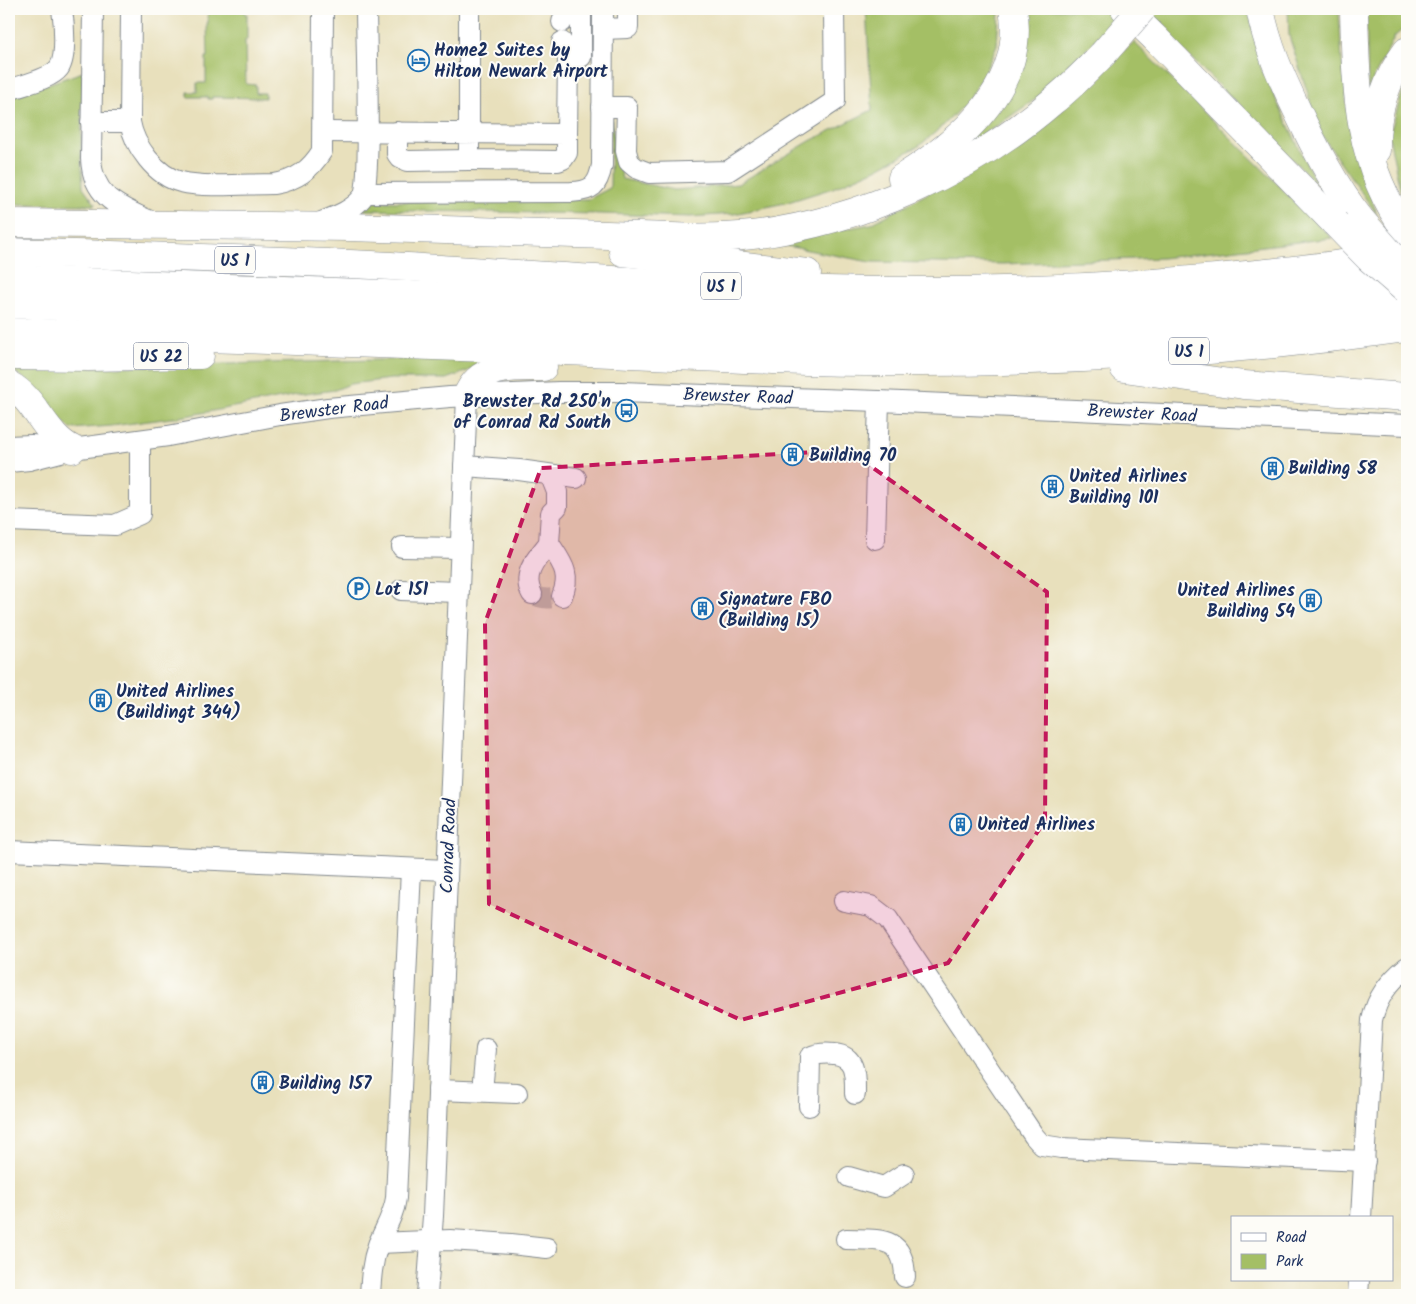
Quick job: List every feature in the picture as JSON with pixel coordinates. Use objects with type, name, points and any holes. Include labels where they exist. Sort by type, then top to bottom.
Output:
[{"type":"highway","points":[[779,231],[828,214],[889,185],[934,157],[964,132],[988,105],[1007,72],[1014,38],[1013,9]]},
{"type":"highway","points":[[1125,9],[1347,221],[1378,242],[1407,270]]},
{"type":"highway","points":[[9,223],[309,227],[718,238],[779,231],[826,220],[872,206],[953,169],[998,142],[1053,102],[1103,54],[1142,9]]},
{"type":"highway","points":[[1260,9],[1268,42],[1278,71],[1332,179],[1347,221],[1374,263],[1407,291]]},
{"type":"highway","points":[[1275,9],[1278,35],[1288,78],[1308,133]]},
{"type":"highway","points":[[1354,9],[1356,88],[1367,150],[1375,173],[1400,222]]},
{"type":"highway","points":[[1400,222],[1383,186],[1377,162],[1376,126],[1380,104],[1388,83],[1407,51]]},
{"type":"highway","points":[[508,232],[547,245],[839,277],[892,280],[980,291]]},
{"type":"highway","points":[[1288,272],[1324,255],[1407,239]]},
{"type":"highway","name":"US 1","points":[[9,252],[292,262],[789,289],[889,291],[980,291],[1090,287],[1198,280],[1288,272],[1407,255]]},
{"type":"highway","points":[[9,268],[126,269],[390,278],[462,270]]},
{"type":"highway","points":[[9,279],[773,311],[927,314],[1138,306],[1283,293],[1407,277]]},
{"type":"highway","points":[[9,306],[67,306],[890,340],[1143,332],[1265,321],[1407,304]]},
{"type":"highway","points":[[1368,310],[1407,311]]},
{"type":"highway","name":"US 1","points":[[9,332],[878,362],[970,362],[1183,352],[1334,338],[1407,328]]},
{"type":"highway","name":"US 22","points":[[9,356],[131,357],[248,353],[313,341]]},
{"type":"highway","points":[[467,396],[472,385],[482,375],[506,368],[674,367],[723,357]]},
{"type":"highway","points":[[970,362],[1123,368],[1244,385],[1407,396]]},
{"type":"highway","points":[[9,385],[21,393],[47,427],[66,446],[72,448]]},
{"type":"street","points":[[9,90],[52,74],[60,66],[63,52],[64,22],[62,9]]},
{"type":"street","points":[[93,9],[91,167],[96,184],[106,198],[158,224]]},
{"type":"street","points":[[131,9],[130,122],[134,138],[146,157],[161,171],[178,182],[196,184],[274,184],[306,172],[313,165],[322,151],[324,132],[323,9]]},
{"type":"street","points":[[309,227],[350,208],[365,193],[367,132],[366,9]]},
{"type":"street","points":[[469,9],[469,160]]},
{"type":"street","points":[[397,132],[397,154],[402,160],[407,161],[561,161],[567,153],[568,37],[581,9]]},
{"type":"street","points":[[365,193],[585,191],[595,184],[600,173],[603,9]]},
{"type":"street","points":[[603,29],[628,28],[628,9]]},
{"type":"street","points":[[602,107],[627,107],[626,151],[629,162],[636,168],[649,172],[728,171],[835,101],[834,9]]},
{"type":"street","points":[[568,37],[603,57]]},
{"type":"street","points":[[91,122],[130,122]]},
{"type":"street","points":[[324,132],[567,134]]},
{"type":"street","name":"Brewster Road","points":[[9,462],[30,460],[72,448],[140,440],[322,409],[467,396],[598,391],[879,401],[1407,425]]},
{"type":"street","name":"Conrad Road","points":[[427,1295],[432,1242],[467,396]]},
{"type":"street","points":[[875,539],[879,401]]},
{"type":"street","points":[[9,521],[115,525],[140,514],[140,440]]},
{"type":"street","name":"Brewster Road","points":[[9,446],[31,445],[72,448]]},
{"type":"street","points":[[464,466],[519,470],[553,479],[576,478]]},
{"type":"street","points":[[553,479],[546,492],[546,506],[551,513],[549,543],[566,572],[567,581],[562,596]]},
{"type":"street","points":[[532,594],[527,581],[529,572],[535,560],[549,543]]},
{"type":"street","points":[[402,547],[460,548]]},
{"type":"street","points":[[401,590],[458,592]]},
{"type":"street","points":[[9,851],[448,870]]},
{"type":"street","points":[[370,1295],[372,1272],[379,1243],[392,1214],[396,1198],[410,869]]},
{"type":"street","points":[[844,901],[872,906],[884,914],[1034,1136],[1042,1145],[1052,1148],[1071,1149],[1364,1161]]},
{"type":"street","points":[[1362,1216],[1372,1020],[1383,992],[1390,982],[1407,968]]},
{"type":"street","points":[[482,1091],[486,1049]]},
{"type":"street","points":[[809,1106],[810,1057],[816,1054],[837,1054],[851,1062],[855,1074],[855,1094]]},
{"type":"street","points":[[438,1090],[517,1093]]},
{"type":"street","points":[[848,1178],[884,1187],[904,1174]]},
{"type":"street","points":[[846,1239],[882,1240],[894,1246],[901,1254],[905,1277]]},
{"type":"street","points":[[379,1243],[450,1240],[547,1248]]},
{"type":"street","points":[[1358,1295],[1359,1282]]},
{"type":"highlighted area","points":[[848,450],[1047,592],[1045,821],[948,963],[741,1020],[489,904],[485,623],[541,468]]},
{"type":"green space","points":[[208,9],[245,9],[245,14],[247,14],[247,40],[245,40],[246,84],[256,85],[256,93],[265,93],[265,98],[212,97],[212,99],[208,99],[208,97],[188,97],[188,92],[197,92],[197,83],[206,83]]},
{"type":"green space","points":[[866,9],[998,9],[997,45],[984,74],[966,102],[944,125],[919,146],[876,169],[833,188],[785,203],[734,214],[690,217],[363,210],[375,202],[589,199],[610,188],[611,120],[622,179],[675,190],[738,184],[810,141],[872,110]]},
{"type":"green space","points":[[1022,9],[1113,9],[1120,14],[1046,92],[935,168],[1010,87]]},
{"type":"green space","points":[[1156,9],[1249,9],[1261,68],[1316,183],[1150,17]]},
{"type":"green space","points":[[1288,9],[1339,9],[1342,62],[1349,125],[1377,215],[1321,134],[1289,36]]},
{"type":"green space","points":[[1366,9],[1407,9],[1407,26],[1395,36],[1368,89]]},
{"type":"green space","points":[[1134,42],[1332,238],[1162,258],[1003,264],[870,262],[771,243],[871,224],[1014,147]]},
{"type":"green space","points":[[83,72],[81,151],[83,187],[96,205],[9,204],[9,97]]},
{"type":"green space","points":[[1407,77],[1407,201],[1400,190],[1389,136]]},
{"type":"green space","points":[[488,357],[468,371],[446,379],[391,379],[350,384],[335,390],[297,395],[186,416],[112,426],[71,429],[56,415],[28,382],[10,368],[115,367]]},
{"type":"tunnel","points":[[532,594],[547,598],[562,596]]},
{"type":"place","name":"Home2 Suites by Hilton Newark Airport","points":[[418,60]]},
{"type":"place","name":"Brewster Rd 250'n of Conrad Rd South","points":[[627,411]]},
{"type":"place","name":"Building 70","points":[[793,455]]},
{"type":"place","name":"Building 58","points":[[1272,468]]},
{"type":"place","name":"United Airlines Building 101","points":[[1053,486]]},
{"type":"place","name":"Lot 151","points":[[359,589]]},
{"type":"place","name":"United Airlines Building 54","points":[[1311,600]]},
{"type":"place","name":"Signature FBO (Building 15)","points":[[702,609]]},
{"type":"place","name":"United Airlines (Buildingt 344)","points":[[100,701]]},
{"type":"place","name":"United Airlines","points":[[961,824]]},
{"type":"place","name":"Building 157","points":[[263,1083]]}]
